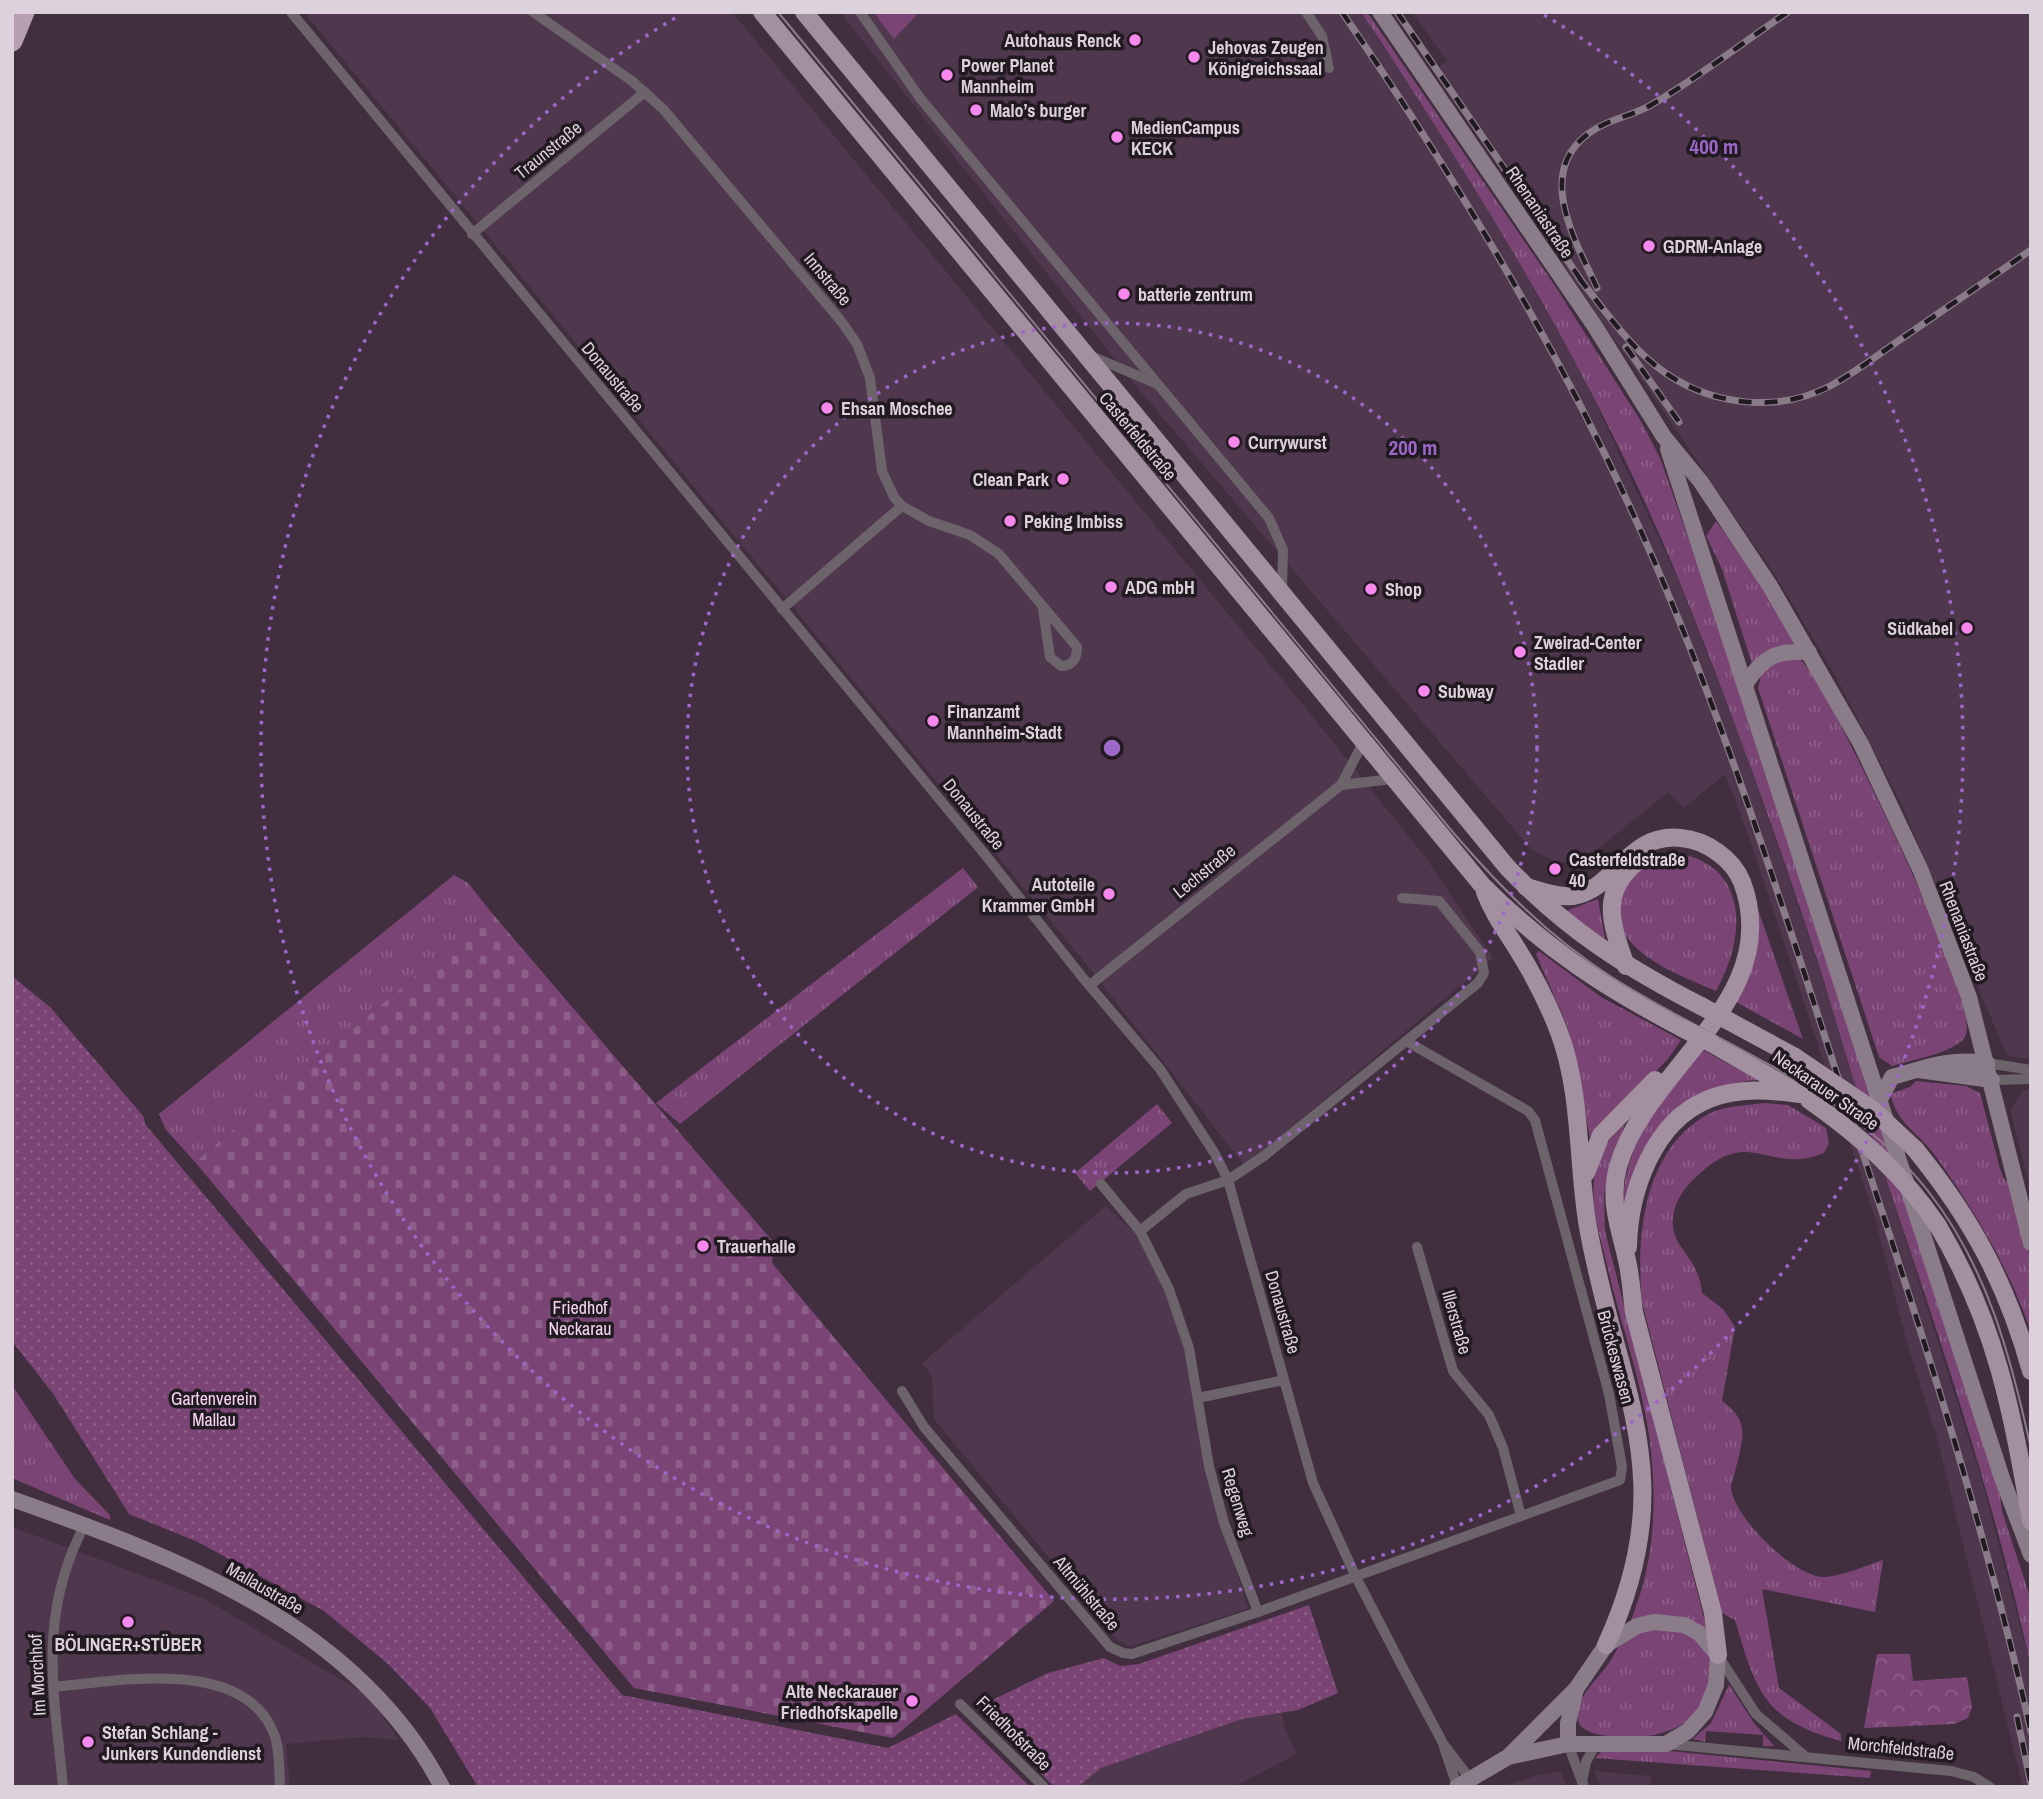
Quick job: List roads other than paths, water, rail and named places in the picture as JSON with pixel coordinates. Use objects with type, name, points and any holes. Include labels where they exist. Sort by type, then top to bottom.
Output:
[{"type":"highway","points":[[12,41],[24,12]]},
{"type":"main road","name":"Casterfeldstraße","points":[[804,12],[1526,887]]},
{"type":"main road","name":"Casterfeldstraße","points":[[762,13],[1482,885]]},
{"type":"main road","points":[[1526,887],[1559,896],[1573,896],[1592,889],[1630,853],[1656,839],[1681,838],[1700,843],[1721,855],[1738,871],[1746,892],[1748,943],[1730,998],[1708,1033],[1648,1104],[1631,1133],[1618,1165],[1613,1211],[1628,1265]]},
{"type":"main road","points":[[1583,1184],[1591,1155],[1601,1135],[1700,1030],[1734,971],[1740,927],[1738,901],[1732,883],[1721,866],[1704,855],[1667,846],[1645,855],[1625,871],[1613,894],[1610,914],[1626,966]]},
{"type":"main road","name":"Neckarauer Straße","points":[[1482,885],[1512,915],[1576,967],[1611,991],[1711,1043],[1805,1097],[1867,1143],[1893,1167],[1938,1226],[1980,1306],[1995,1349],[2014,1424],[2031,1521]]},
{"type":"main road","points":[[1482,885],[1494,915],[1541,990],[1560,1034],[1569,1072],[1595,1261],[1633,1407],[1644,1477],[1644,1513],[1634,1570],[1623,1607],[1606,1645]]},
{"type":"main road","name":"Neckarauer Straße","points":[[1526,887],[1574,931],[1626,966],[1795,1057],[1873,1110],[1915,1149],[1948,1190],[1985,1248],[2007,1297],[2031,1371]]},
{"type":"main road","points":[[1717,1655],[1713,1613],[1634,1312],[1628,1265],[1628,1228],[1637,1182],[1656,1145],[1680,1118],[1708,1099],[1742,1090],[1805,1097]]},
{"type":"street","name":"Donaustraße","points":[[291,12],[1160,1069],[1228,1180],[1313,1483],[1356,1577],[1444,1745],[1461,1784]]},
{"type":"street","name":"Innstraße","points":[[533,12],[645,92],[695,147],[857,344],[870,378],[882,471],[888,488],[902,506]]},
{"type":"street","name":"Casterfeldstraße","points":[[860,12],[920,98],[1269,518],[1283,550],[1282,591]]},
{"type":"street","points":[[1306,12],[1321,36],[1329,68]]},
{"type":"street","name":"Rhenaniastraße","points":[[1380,12],[1594,325],[1664,437],[1701,482],[1770,586],[1861,744],[1921,871],[1969,997],[2031,1242]]},
{"type":"street","name":"Traunstraße","points":[[472,234],[645,92]]},
{"type":"street","name":"Casterfeldstraße","points":[[1085,353],[1157,384]]},
{"type":"street","name":"Rhenaniastraße","points":[[1664,437],[2002,1478],[2031,1555]]},
{"type":"street","points":[[1683,491],[1701,482]]},
{"type":"street","points":[[782,609],[902,506],[986,543],[1016,573],[1077,647],[1077,655],[1071,664],[1061,666],[1050,657],[1043,609]]},
{"type":"street","points":[[1746,683],[1758,664],[1770,654],[1787,650],[1809,652]]},
{"type":"street","name":"Lechstraße","points":[[1090,985],[1341,785],[1363,743]]},
{"type":"street","points":[[1341,785],[1392,779]]},
{"type":"street","points":[[1140,1231],[1186,1194],[1228,1180],[1264,1156],[1478,983],[1485,972],[1480,952],[1439,901],[1402,898]]},
{"type":"street","name":"Brückeswasen","points":[[1356,1577],[1620,1480],[1622,1468],[1609,1394],[1535,1120],[1528,1111],[1412,1048],[1406,1041]]},
{"type":"street","points":[[1867,1062],[1892,1077],[1959,1059],[2031,1070]]},
{"type":"street","points":[[1918,1070],[1992,1080],[2031,1079]]},
{"type":"street","points":[[1879,1101],[1892,1077]]},
{"type":"street","name":"Regenweg","points":[[1101,1184],[1140,1231],[1176,1312],[1189,1348],[1209,1466],[1224,1523],[1258,1612]]},
{"type":"street","name":"Illerstraße","points":[[1417,1247],[1452,1371],[1489,1415],[1503,1448],[1521,1516]]},
{"type":"street","points":[[1198,1398],[1284,1380]]},
{"type":"street","name":"Altmühlstraße","points":[[902,1391],[924,1427],[1110,1647],[1123,1653],[1132,1654],[1356,1577]]},
{"type":"street","name":"Mallaustraße","points":[[12,1499],[85,1524],[247,1596],[330,1652],[374,1691],[424,1753],[442,1787]]},
{"type":"street","name":"Im Morchhof","points":[[63,1787],[51,1650],[55,1607],[65,1567],[85,1524]]},
{"type":"street","name":"Morchfeldstraße","points":[[1461,1784],[1508,1757],[1576,1689],[1606,1645],[1637,1626],[1670,1622],[1699,1633],[1756,1714],[1806,1757]]},
{"type":"street","points":[[1666,1744],[1688,1731],[1705,1712],[1716,1685],[1717,1655]]},
{"type":"street","points":[[54,1687],[170,1677],[207,1684],[232,1693],[253,1706],[272,1729],[276,1739],[280,1787]]},
{"type":"street","name":"Morchfeldstraße","points":[[1568,1744],[1568,1723],[1576,1689]]},
{"type":"street","name":"Friedhofstraße","points":[[960,1704],[1044,1787]]},
{"type":"street","points":[[1781,1755],[1786,1739]]},
{"type":"street","points":[[1583,1784],[1586,1762],[1597,1742]]},
{"type":"street","points":[[1568,1744],[1583,1784]]},
{"type":"street","name":"Morchfeldstraße","points":[[1508,1757],[1568,1744],[1666,1744],[1951,1771],[1974,1777],[1990,1787]]},
{"type":"tram line","points":[[778,12],[1487,871],[1545,927],[1587,961],[1652,1001],[1779,1070],[1859,1123],[1895,1154],[1928,1191],[1949,1220],[1981,1281],[2015,1380],[2031,1449]]},
{"type":"railway","points":[[1342,12],[1459,192],[1566,377],[1629,505],[1696,662],[1782,904],[1931,1365],[1995,1584],[2031,1732]]},
{"type":"railway","points":[[1397,12],[1583,283]]},
{"type":"railway","points":[[1597,288],[1569,225],[1564,204],[1562,182],[1566,162],[1577,144],[1597,128],[1668,95],[1788,12]]},
{"type":"railway","points":[[1579,278],[1635,346],[1675,379],[1718,397],[1765,402],[1788,400],[1832,385],[2031,250]]},
{"type":"railway","points":[[1626,347],[1679,422]]},
{"type":"railway","points":[[2017,1717],[2031,1784]]},
{"type":"place","name":"Autohaus Renck","points":[[1135,40]]},
{"type":"place","name":"Jehovas Zeugen Königreichssaal","points":[[1194,57]]},
{"type":"place","name":"Power Planet Mannheim","points":[[947,75]]},
{"type":"place","name":"Malo’s burger","points":[[976,110]]},
{"type":"place","name":"MedienCampus KECK","points":[[1117,137]]},
{"type":"place","name":"GDRM-Anlage","points":[[1649,246]]},
{"type":"place","name":"batterie zentrum","points":[[1124,294]]},
{"type":"place","name":"Ehsan Moschee","points":[[827,408]]},
{"type":"place","name":"Currywurst","points":[[1234,442]]},
{"type":"place","name":"Clean Park","points":[[1063,479]]},
{"type":"place","name":"Peking Imbiss","points":[[1010,521]]},
{"type":"place","name":"ADG mbH","points":[[1111,587]]},
{"type":"place","name":"Shop","points":[[1371,589]]},
{"type":"place","name":"Südkabel","points":[[1967,628]]},
{"type":"place","name":"Zweirad-Center Stadler","points":[[1520,652]]},
{"type":"place","name":"Subway","points":[[1424,691]]},
{"type":"place","name":"Finanzamt Mannheim-Stadt","points":[[933,721]]},
{"type":"place","name":"Casterfeldstraße 40","points":[[1555,869]]},
{"type":"place","name":"Autoteile Krammer GmbH","points":[[1109,894]]},
{"type":"place","name":"Trauerhalle","points":[[703,1246]]},
{"type":"place","name":"BÖLINGER+STÜBER","points":[[128,1622]]},
{"type":"place","name":"Alte Neckarauer Friedhofskapelle","points":[[912,1701]]},
{"type":"place","name":"Stefan Schlang - Junkers Kundendienst","points":[[88,1742]]},
{"type":"park label","name":"Friedhof Neckarau","points":[[580,1317]]},
{"type":"park label","name":"Gartenverein Mallau","points":[[214,1408]]}]
